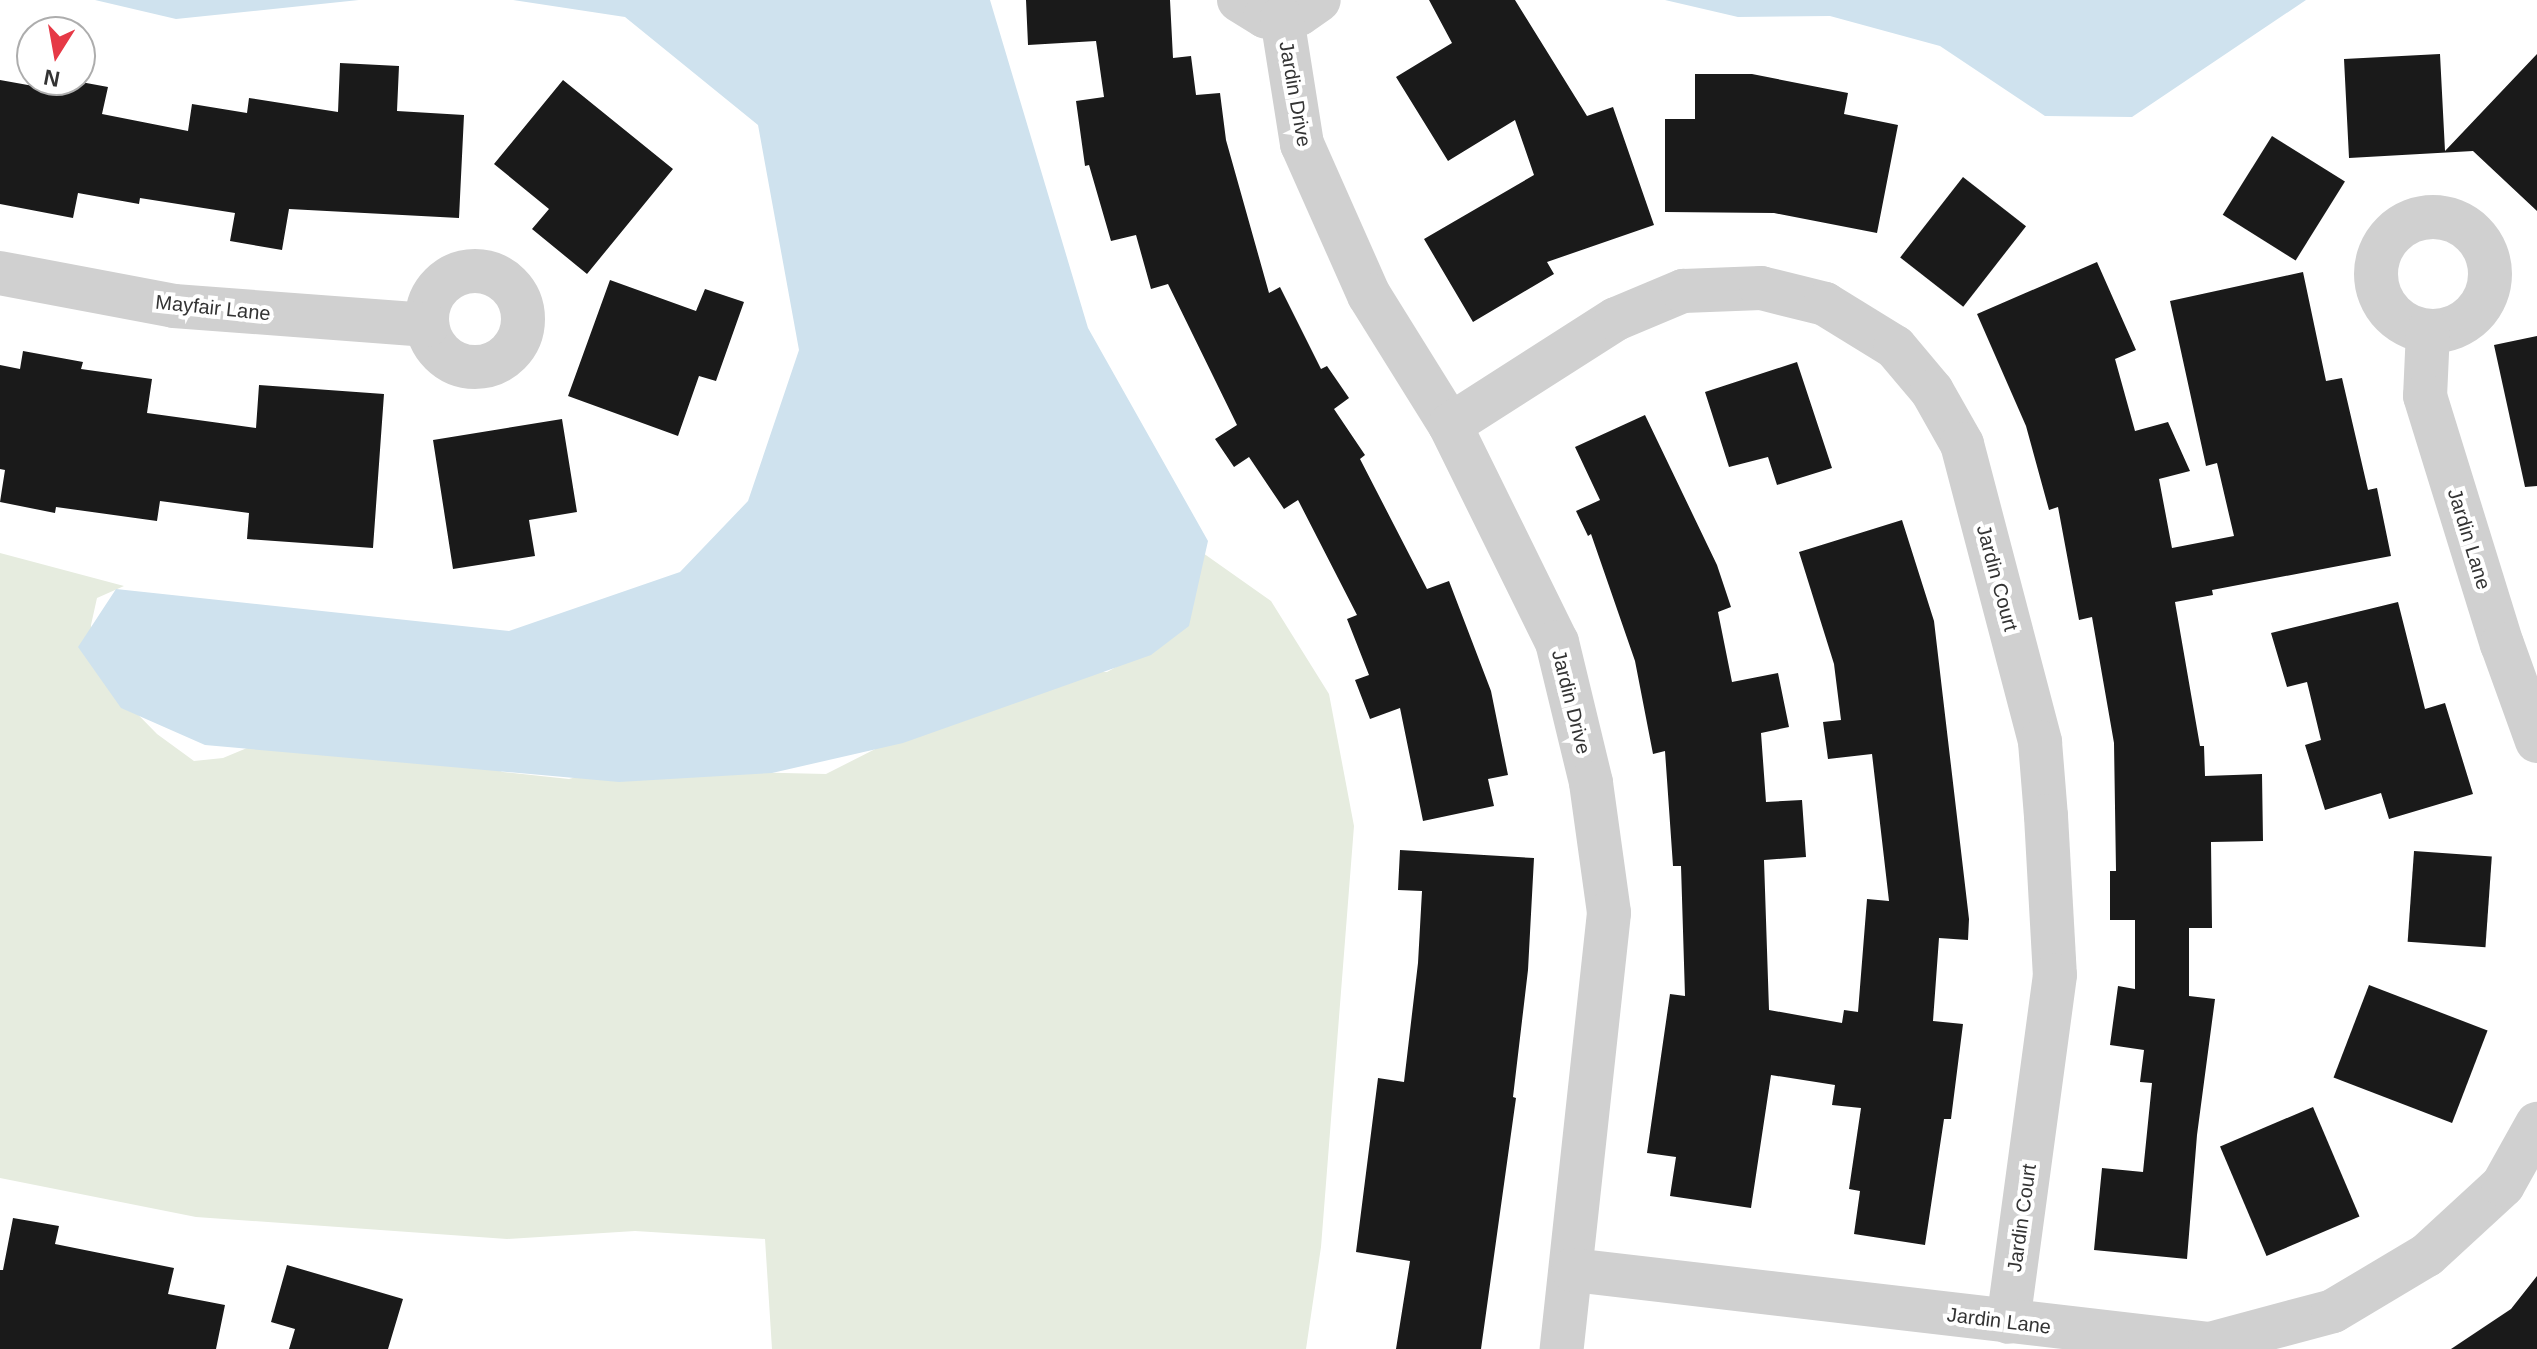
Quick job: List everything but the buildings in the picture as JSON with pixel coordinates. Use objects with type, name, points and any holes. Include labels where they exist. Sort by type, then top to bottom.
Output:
[{"type":"street","name":"Jardin Drive","points":[[1239,0],[1257,13],[1300,9],[1302,144],[1369,295],[1450,425],[1557,642],[1591,783],[1609,913],[1573,1270],[1562,1349]]},
{"type":"street","name":"Mayfair Lane","points":[[0,273],[174,306],[427,325]]},
{"type":"street","name":"Jardin Court","points":[[1450,425],[1616,319],[1683,291],[1761,288],[1825,304],[1895,347],[1932,391],[1962,444],[2040,742],[2045,801],[2055,975],[2008,1322]]},
{"type":"street","name":"Jardin Lane","points":[[2428,331],[2425,396],[2502,644],[2537,741]]},
{"type":"street","name":"Jardin Lane","points":[[1573,1270],[2210,1344],[2333,1311],[2427,1255],[2503,1185],[2537,1124]]},
{"type":"shaded area","points":[[1186,541],[1271,601],[1329,694],[1354,826],[1321,1247],[1306,1349],[772,1349],[765,1239],[635,1231],[507,1239],[196,1217],[0,1178],[0,553],[124,586],[97,598],[91,625],[92,662],[108,684],[157,734],[194,761],[223,758],[269,739],[447,752],[503,772],[569,779],[605,769],[826,774],[962,705],[1067,672],[1107,672],[1145,651]]},
{"type":"water","points":[[95,0],[359,0],[176,19]]},
{"type":"water","points":[[513,0],[990,0],[1088,328],[1208,541],[1189,626],[1151,655],[903,743],[772,773],[619,782],[205,745],[121,708],[78,647],[116,589],[509,631],[680,572],[748,501],[799,350],[758,125],[625,17]]},
{"type":"water","points":[[1665,0],[2306,0],[2132,117],[2045,116],[1940,46],[1830,16],[1738,17]]}]
